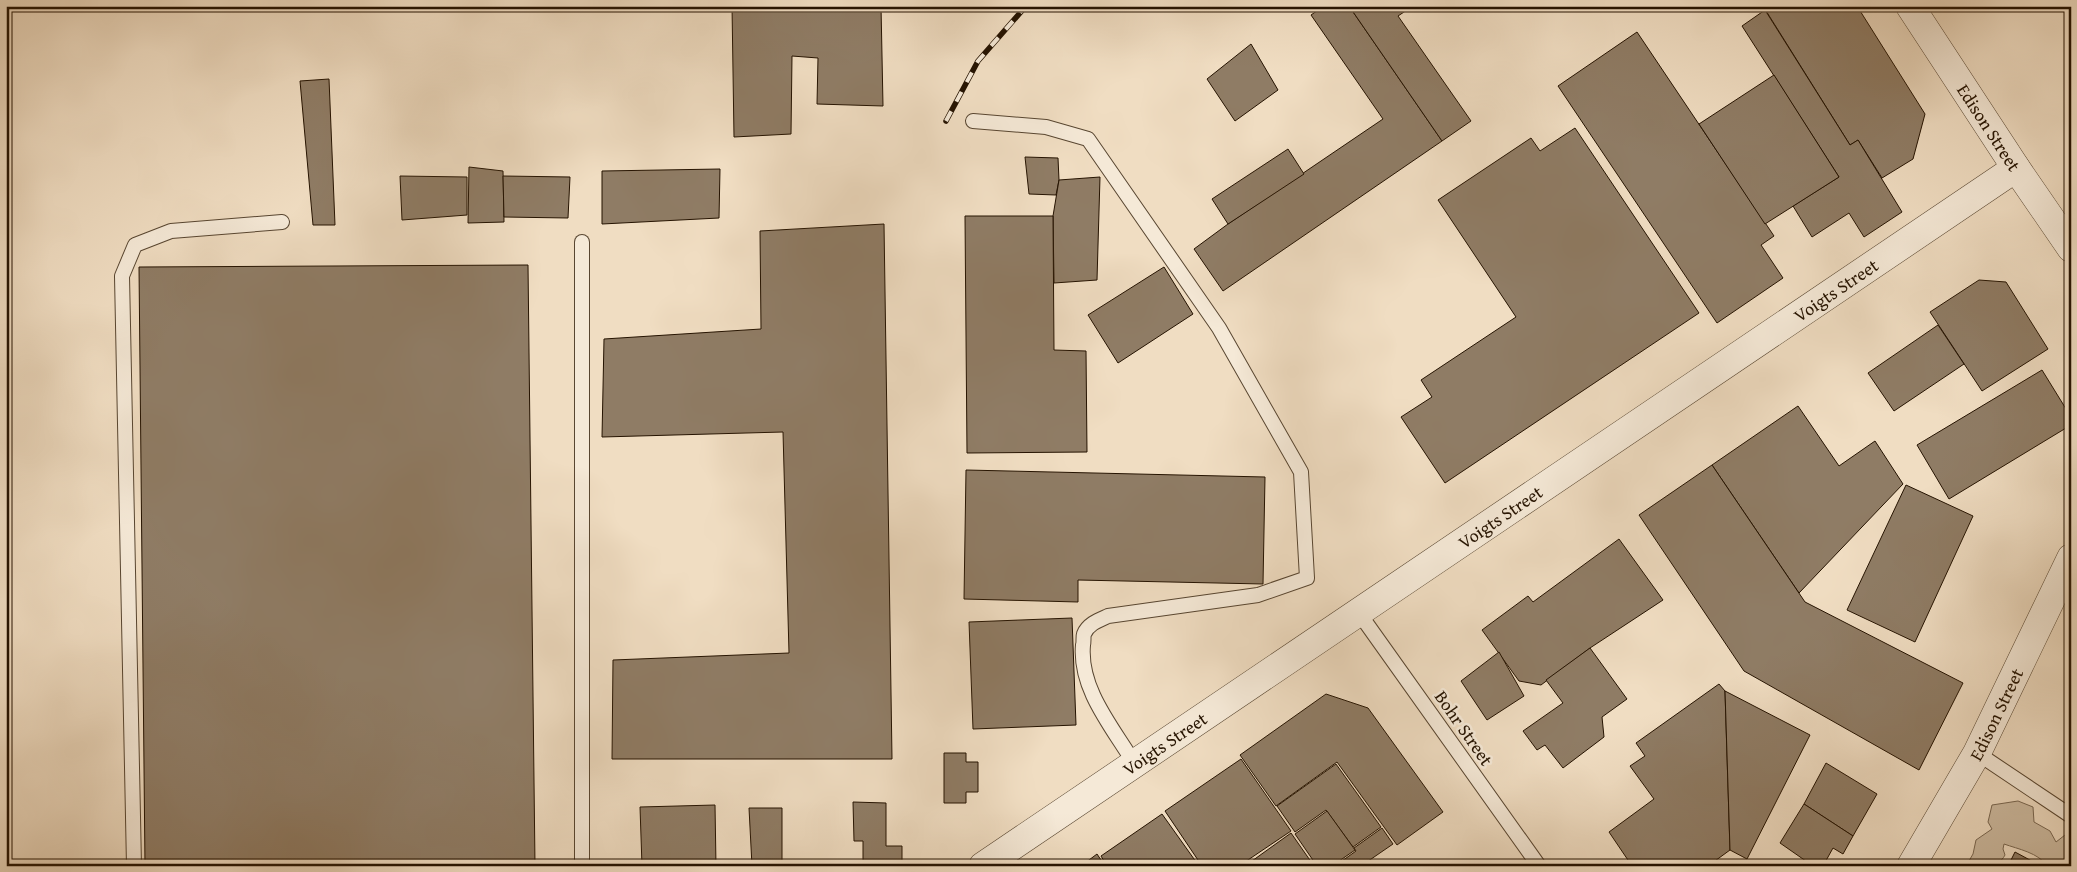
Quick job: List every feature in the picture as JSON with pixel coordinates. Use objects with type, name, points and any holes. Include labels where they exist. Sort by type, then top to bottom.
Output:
[{"type":"street","name":"Edison Street","points":[[1910,6],[2071,248]]},
{"type":"street","name":"Voigts Street","points":[[983,866],[2016,168]]},
{"type":"street","name":"Edison Street","points":[[1911,866],[1977,753],[2071,558]]},
{"type":"lane","points":[[973,122],[1046,126],[1088,139],[1219,328],[1301,472],[1307,578],[1258,595],[1108,616],[1093,623],[1084,634],[1084,674],[1093,696],[1134,763]]},
{"type":"lane","points":[[134,866],[122,276],[135,245],[171,231],[282,222]]},
{"type":"lane","points":[[582,242],[582,866]]},
{"type":"lane","name":"Bohr Street","points":[[1359,613],[1539,866]]},
{"type":"lane","points":[[1977,753],[2071,816]]},
{"type":"shaded area","points":[[2018,801],[2033,807],[2034,822],[2050,831],[2056,842],[2065,835],[2071,838],[2071,866],[2047,866],[2034,855],[2004,844],[2005,855],[1998,863],[1988,866],[1966,866],[1973,854],[1976,840],[1992,829],[1988,822],[1992,805]]},
{"type":"building","points":[[732,6],[881,6],[883,106],[817,104],[818,58],[792,56],[791,134],[734,137]]},
{"type":"building","points":[[1324,6],[1349,6],[1442,141],[1223,291],[1194,249],[1383,119],[1311,15]]},
{"type":"building","points":[[1349,6],[1413,6],[1398,16],[1471,121],[1442,141]]},
{"type":"building","points":[[1763,6],[1857,6],[1925,114],[1913,159],[1882,178],[1858,140],[1850,145]]},
{"type":"building","points":[[1765,10],[1850,145],[1858,140],[1902,212],[1864,237],[1849,213],[1812,237],[1793,206],[1839,177],[1742,26]]},
{"type":"building","points":[[1637,32],[1774,236],[1761,245],[1783,278],[1717,323],[1558,86]]},
{"type":"building","points":[[1251,44],[1278,90],[1235,121],[1207,79]]},
{"type":"building","points":[[1774,75],[1839,177],[1765,224],[1699,124]]},
{"type":"building","points":[[329,79],[335,225],[313,225],[300,81]]},
{"type":"building","points":[[1575,128],[1699,313],[1445,483],[1401,417],[1432,397],[1421,380],[1516,317],[1438,200],[1531,138],[1540,151]]},
{"type":"building","points":[[1288,149],[1304,174],[1228,224],[1212,199]]},
{"type":"building","points":[[1025,157],[1058,158],[1059,180],[1056,195],[1029,194]]},
{"type":"building","points":[[469,167],[503,171],[504,222],[468,223]]},
{"type":"building","points":[[720,169],[719,218],[602,224],[602,171]]},
{"type":"building","points":[[400,176],[467,177],[467,215],[402,220]]},
{"type":"building","points":[[503,176],[570,177],[568,218],[504,217]]},
{"type":"building","points":[[1100,177],[1097,280],[1054,283],[1053,216],[1059,180]]},
{"type":"building","points":[[965,216],[1053,216],[1054,350],[1086,351],[1087,452],[967,453]]},
{"type":"building","points":[[884,224],[892,759],[612,759],[613,660],[789,653],[783,432],[602,437],[604,339],[761,329],[760,231]]},
{"type":"building","points":[[528,265],[535,866],[145,866],[139,267]]},
{"type":"building","points":[[1164,267],[1193,314],[1118,363],[1088,315]]},
{"type":"building","points":[[1979,280],[2006,282],[2048,349],[1982,391],[1930,312]]},
{"type":"building","points":[[1938,325],[1964,364],[1894,411],[1868,373]]},
{"type":"building","points":[[2042,370],[2071,417],[2071,425],[1949,499],[1917,445]]},
{"type":"building","points":[[1798,406],[1839,466],[1875,441],[1903,484],[1799,593],[1712,465]]},
{"type":"building","points":[[1712,465],[1805,602],[1963,683],[1919,770],[1744,671],[1639,515]]},
{"type":"building","points":[[966,470],[1265,477],[1263,584],[1078,580],[1078,602],[964,599]]},
{"type":"building","points":[[1906,485],[1973,516],[1915,642],[1847,610]]},
{"type":"building","points":[[1619,539],[1663,600],[1590,648],[1541,685],[1519,681],[1482,630],[1528,596],[1533,602]]},
{"type":"building","points":[[1072,618],[1076,725],[973,729],[969,622]]},
{"type":"building","points":[[1590,648],[1627,699],[1602,717],[1604,737],[1563,768],[1545,745],[1537,750],[1523,731],[1563,703],[1546,680]]},
{"type":"building","points":[[1499,652],[1524,696],[1487,720],[1461,681]]},
{"type":"building","points":[[1719,684],[1725,691],[1730,850],[1708,866],[1632,866],[1609,832],[1654,799],[1630,766],[1645,756],[1636,743]]},
{"type":"building","points":[[1725,691],[1810,735],[1747,859],[1730,850]]},
{"type":"building","points":[[1326,694],[1368,708],[1443,812],[1397,845],[1337,762],[1276,806],[1240,755]]},
{"type":"building","points":[[944,753],[966,753],[966,762],[978,762],[978,792],[966,792],[966,803],[944,803]]},
{"type":"building","points":[[1241,759],[1291,831],[1239,866],[1202,866],[1165,811]]},
{"type":"building","points":[[1826,763],[1877,794],[1853,836],[1804,804]]},
{"type":"building","points":[[1336,764],[1381,827],[1353,847],[1326,810],[1295,832],[1277,806]]},
{"type":"building","points":[[853,802],[886,803],[886,846],[902,846],[902,866],[859,866],[863,864],[863,841],[854,841]]},
{"type":"building","points":[[1804,804],[1853,836],[1843,854],[1833,848],[1823,866],[1813,866],[1780,843]]},
{"type":"building","points":[[715,805],[716,866],[642,866],[640,807]]},
{"type":"building","points":[[749,808],[782,808],[782,866],[752,866]]},
{"type":"building","points":[[1327,811],[1355,850],[1332,866],[1317,866],[1295,834]]},
{"type":"building","points":[[1162,814],[1199,866],[1107,866],[1101,856]]},
{"type":"building","points":[[1382,828],[1393,844],[1361,866],[1335,866],[1356,851],[1354,848]]},
{"type":"building","points":[[1291,833],[1314,866],[1245,866]]},
{"type":"building","points":[[2015,852],[2041,866],[2008,866]]},
{"type":"building","points":[[1097,854],[1105,866],[1081,866]]},
{"type":"railway","points":[[946,121],[978,61],[1026,6]]}]
